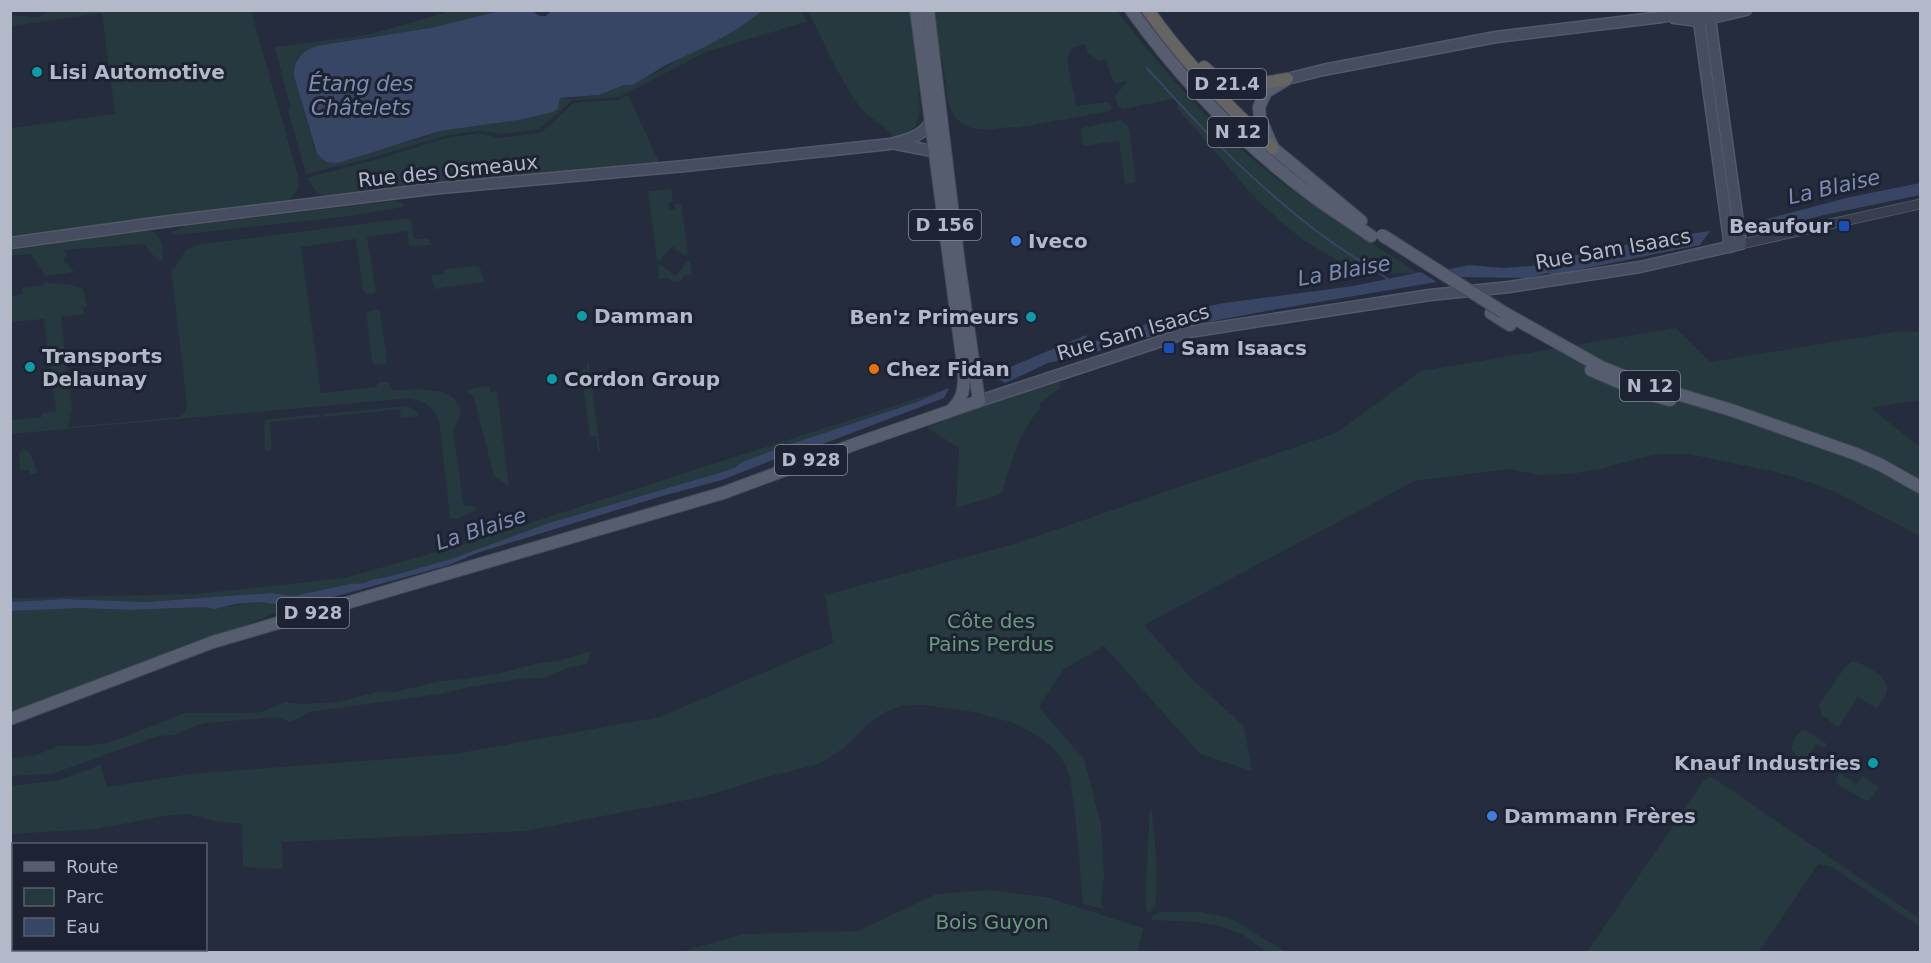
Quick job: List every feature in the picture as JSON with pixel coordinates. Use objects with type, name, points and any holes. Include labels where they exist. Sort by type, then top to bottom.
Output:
[{"type":"highway","name":"N 12","points":[[1148,10],[1179,50],[1273,148]]},
{"type":"highway","name":"D 21.4","points":[[1179,50],[1190,51],[1209,72],[1230,85],[1287,79]]},
{"type":"main road","name":"D 156","points":[[916,10],[932,119],[959,264],[976,402]]},
{"type":"main road","name":"D 156","points":[[928,10],[938,145],[964,372],[963,394],[958,404],[950,411]]},
{"type":"main road","points":[[1124,10],[1160,56],[1169,59]]},
{"type":"main road","name":"N 12","points":[[1131,10],[1197,91],[1250,144],[1314,197],[1497,312],[1601,367],[1641,383],[1731,410],[1806,436],[1881,465],[1920,487]]},
{"type":"main road","points":[[1735,245],[1703,14],[1746,10]]},
{"type":"main road","name":"D 21.4","points":[[1273,148],[1260,118],[1258,107],[1266,92],[1287,79],[1496,37],[1703,14]]},
{"type":"main road","name":"Rue des Osmeaux","points":[[890,144],[916,136],[932,119]]},
{"type":"main road","name":"Rue des Osmeaux","points":[[916,136],[938,145]]},
{"type":"main road","name":"Rue des Osmeaux","points":[[10,243],[431,189],[685,166],[890,144],[938,145]]},
{"type":"main road","name":"N 12","points":[[1273,148],[1377,236]]},
{"type":"main road","name":"Rue Sam Isaacs","points":[[10,719],[213,642],[723,493],[976,402],[1189,332],[1430,295],[1509,287],[1640,267],[1735,245]]},
{"type":"main road","name":"D 156","points":[[964,372],[976,402]]},
{"type":"street","name":"Rue Sam Isaacs","points":[[1735,245],[1920,204]]},
{"type":"green space","points":[[51,10],[251,11],[298,176],[298,188],[294,195],[284,203],[11,239],[11,128],[115,114],[102,13],[11,26],[10,15],[39,17]]},
{"type":"green space","points":[[451,11],[499,11],[435,27],[346,41],[298,57],[294,76],[315,150],[326,162],[422,138],[440,131],[519,120],[556,111],[560,98],[571,99],[599,95],[629,85],[736,30],[762,11],[802,11],[806,22],[706,52],[619,97],[573,100],[539,129],[503,134],[481,131],[448,135],[364,160],[306,174],[288,110],[290,106],[275,47],[367,35]]},
{"type":"green space","points":[[808,11],[911,11],[920,107],[917,125],[911,132],[893,137],[859,106],[838,71]]},
{"type":"green space","points":[[934,11],[1117,11],[1187,95],[1245,152],[1302,198],[1418,273],[1341,275],[1351,268],[1304,241],[1256,199],[1181,113],[1177,106],[1178,98],[1124,109],[1118,106],[1115,96],[1127,82],[1117,84],[1114,82],[1105,59],[1100,61],[1087,53],[1085,44],[1072,48],[1067,59],[1076,106],[1108,102],[1112,107],[1110,111],[1017,128],[981,130],[964,125],[951,111],[948,101]]},
{"type":"green space","points":[[628,95],[659,162],[684,160],[684,162],[325,197],[317,193],[307,178],[442,139],[479,133],[499,138],[538,133],[573,103],[618,100]]},
{"type":"green space","points":[[1120,120],[1127,125],[1129,130],[1136,182],[1125,184],[1119,141],[1083,146],[1081,128]]},
{"type":"green space","points":[[671,189],[673,202],[668,203],[670,210],[675,209],[675,204],[681,204],[688,253],[685,254],[686,257],[672,246],[660,260],[657,260],[648,191]]},
{"type":"green space","points":[[393,201],[403,203],[404,207],[352,216],[176,235],[170,233],[184,226]]},
{"type":"green space","points":[[408,218],[414,239],[428,238],[432,245],[409,246],[407,231],[367,237],[376,291],[374,293],[366,294],[363,290],[356,239],[301,247],[321,393],[376,387],[378,382],[389,382],[394,390],[419,389],[443,392],[454,398],[461,414],[453,431],[464,506],[474,506],[476,509],[474,511],[456,519],[450,518],[439,420],[428,405],[411,398],[11,434],[11,417],[13,420],[42,417],[42,413],[56,411],[44,319],[11,322],[11,296],[23,294],[22,288],[45,285],[45,282],[83,289],[87,307],[83,307],[84,314],[61,317],[72,409],[68,427],[179,417],[185,413],[187,405],[171,269],[174,269],[186,250],[195,245]]},
{"type":"green space","points":[[146,229],[159,237],[163,260],[158,261],[144,244],[63,250],[67,255],[63,262],[68,264],[74,272],[46,276],[31,254],[11,256],[10,247]]},
{"type":"green space","points":[[690,261],[692,275],[684,276],[680,281],[673,282],[668,278],[659,279],[658,265],[676,276]]},
{"type":"green space","points":[[476,266],[480,268],[485,282],[434,289],[431,275],[443,274],[446,269]]},
{"type":"green space","points":[[376,309],[380,312],[387,361],[385,364],[376,365],[372,361],[366,312]]},
{"type":"green space","name":"Côte des Pains Perdus","points":[[1676,328],[1710,362],[1894,332],[1920,332],[1920,400],[1871,408],[1920,447],[1920,536],[1837,493],[1809,482],[1776,472],[1688,454],[1649,456],[1571,474],[1538,475],[1510,469],[1415,481],[1144,625],[1192,679],[1244,726],[1252,771],[1200,754],[1104,646],[1064,669],[1039,707],[1084,759],[1101,825],[1104,878],[1101,900],[1104,909],[1083,904],[1070,778],[1059,755],[1036,735],[1014,723],[974,712],[923,705],[902,706],[887,711],[868,724],[844,748],[819,764],[702,797],[526,831],[282,842],[283,869],[243,867],[242,824],[214,821],[188,814],[96,829],[11,834],[10,786],[59,780],[101,765],[107,787],[189,774],[454,754],[660,717],[833,643],[825,595],[1014,544],[1336,433],[1421,371]]},
{"type":"green space","points":[[587,363],[589,363],[600,451],[598,451],[596,436],[590,436],[581,370],[587,369]]},
{"type":"green space","points":[[1056,380],[1060,383],[1060,388],[1039,404],[1041,407],[1027,426],[1017,447],[1003,492],[956,508],[959,448],[927,428],[954,416]]},
{"type":"green space","points":[[489,386],[490,392],[497,391],[509,486],[494,476],[474,398],[466,390]]},
{"type":"green space","points":[[949,388],[917,402],[779,448],[742,462],[734,468],[549,523],[451,559],[365,583],[293,596],[271,593],[145,602],[65,599],[11,602],[10,598],[196,594],[344,578],[461,545]]},
{"type":"green space","points":[[407,406],[414,409],[419,416],[401,418],[400,409],[324,417],[324,414]]},
{"type":"green space","points":[[319,414],[319,417],[270,422],[272,450],[265,451],[265,420]]},
{"type":"green space","points":[[23,448],[30,453],[37,473],[30,474],[30,470],[20,470],[19,454]]},
{"type":"green space","points":[[261,602],[296,604],[242,627],[193,642],[11,712],[11,611],[82,608],[129,610],[216,608]]},
{"type":"green space","points":[[590,651],[587,664],[568,668],[542,678],[518,679],[440,694],[309,712],[291,722],[275,717],[207,723],[175,735],[158,736],[52,774],[11,776],[11,759],[36,755],[58,746],[90,746],[114,741],[185,713],[250,713],[261,712],[285,702],[300,704],[338,702],[377,692],[394,692],[441,681],[500,673],[539,663],[558,661]]},
{"type":"green space","points":[[1851,662],[1861,664],[1877,673],[1882,677],[1887,689],[1877,709],[1858,697],[1838,727],[1821,714],[1819,705],[1845,667]]},
{"type":"green space","points":[[1805,730],[1827,744],[1824,748],[1816,744],[1811,752],[1824,762],[1818,771],[1796,756],[1792,749],[1796,737]]},
{"type":"green space","points":[[1840,773],[1857,784],[1863,776],[1879,787],[1870,800],[1866,801],[1837,784],[1836,780]]},
{"type":"green space","points":[[1709,777],[1920,919],[1920,927],[1832,867],[1818,864],[1759,952],[1587,952],[1703,782]]},
{"type":"green space","points":[[1150,806],[1155,838],[1157,887],[1155,906],[1148,913],[1146,911],[1146,881]]},
{"type":"green space","name":"Bois Guyon","points":[[989,890],[1046,897],[1143,928],[1138,952],[680,952],[743,934],[858,931],[936,894]]},
{"type":"green space","points":[[1159,912],[1201,912],[1230,918],[1286,952],[1266,952],[1242,934],[1220,926],[1196,922],[1152,920],[1152,917]]},
{"type":"water","name":"Étang des Châtelets","points":[[499,11],[532,11],[540,16],[546,16],[551,11],[762,11],[736,30],[666,65],[633,85],[624,85],[599,95],[560,98],[558,109],[553,112],[519,120],[440,131],[338,163],[326,162],[317,154],[294,76],[297,61],[307,51],[317,46],[435,27]]},
{"type":"water","points":[[1920,183],[1920,195],[1824,215],[1764,231],[1751,223],[1850,197]]},
{"type":"water","points":[[1710,231],[1700,245],[1553,275],[1548,273],[1528,278],[1457,277],[1445,270],[1469,265],[1503,268],[1531,266],[1586,254],[1587,251],[1590,253],[1648,240]]},
{"type":"water","points":[[1421,272],[1437,282],[1161,331],[1160,335],[1048,363],[1005,383],[991,375],[1086,335],[1087,338],[1062,349],[1081,346],[1155,321],[1171,319],[1198,308],[1353,286]]},
{"type":"water","points":[[949,388],[944,398],[815,447],[792,450],[722,480],[477,553],[449,565],[312,603],[261,602],[215,609],[205,607],[129,610],[82,608],[11,611],[11,602],[65,599],[145,602],[271,593],[293,596],[365,583],[451,559],[549,523],[734,468],[742,462],[779,448],[917,402]]},
{"type":"waterway","name":"La Blaise","points":[[1147,68],[1208,134],[1272,195],[1327,239],[1388,279]]},
{"type":"place","name":"Lisi Automotive","points":[[37,72]]},
{"type":"place","name":"Beaufour","points":[[1844,226]]},
{"type":"place","name":"Iveco","points":[[1016,241]]},
{"type":"place","name":"Damman","points":[[582,316]]},
{"type":"place","name":"Ben'z Primeurs","points":[[1031,317]]},
{"type":"place","name":"Sam Isaacs","points":[[1169,348]]},
{"type":"place","name":"Transports Delaunay","points":[[30,367]]},
{"type":"place","name":"Chez Fidan","points":[[874,369]]},
{"type":"place","name":"Cordon Group","points":[[552,379]]},
{"type":"place","name":"Knauf Industries","points":[[1873,763]]},
{"type":"place","name":"Dammann Frères","points":[[1492,816]]}]
